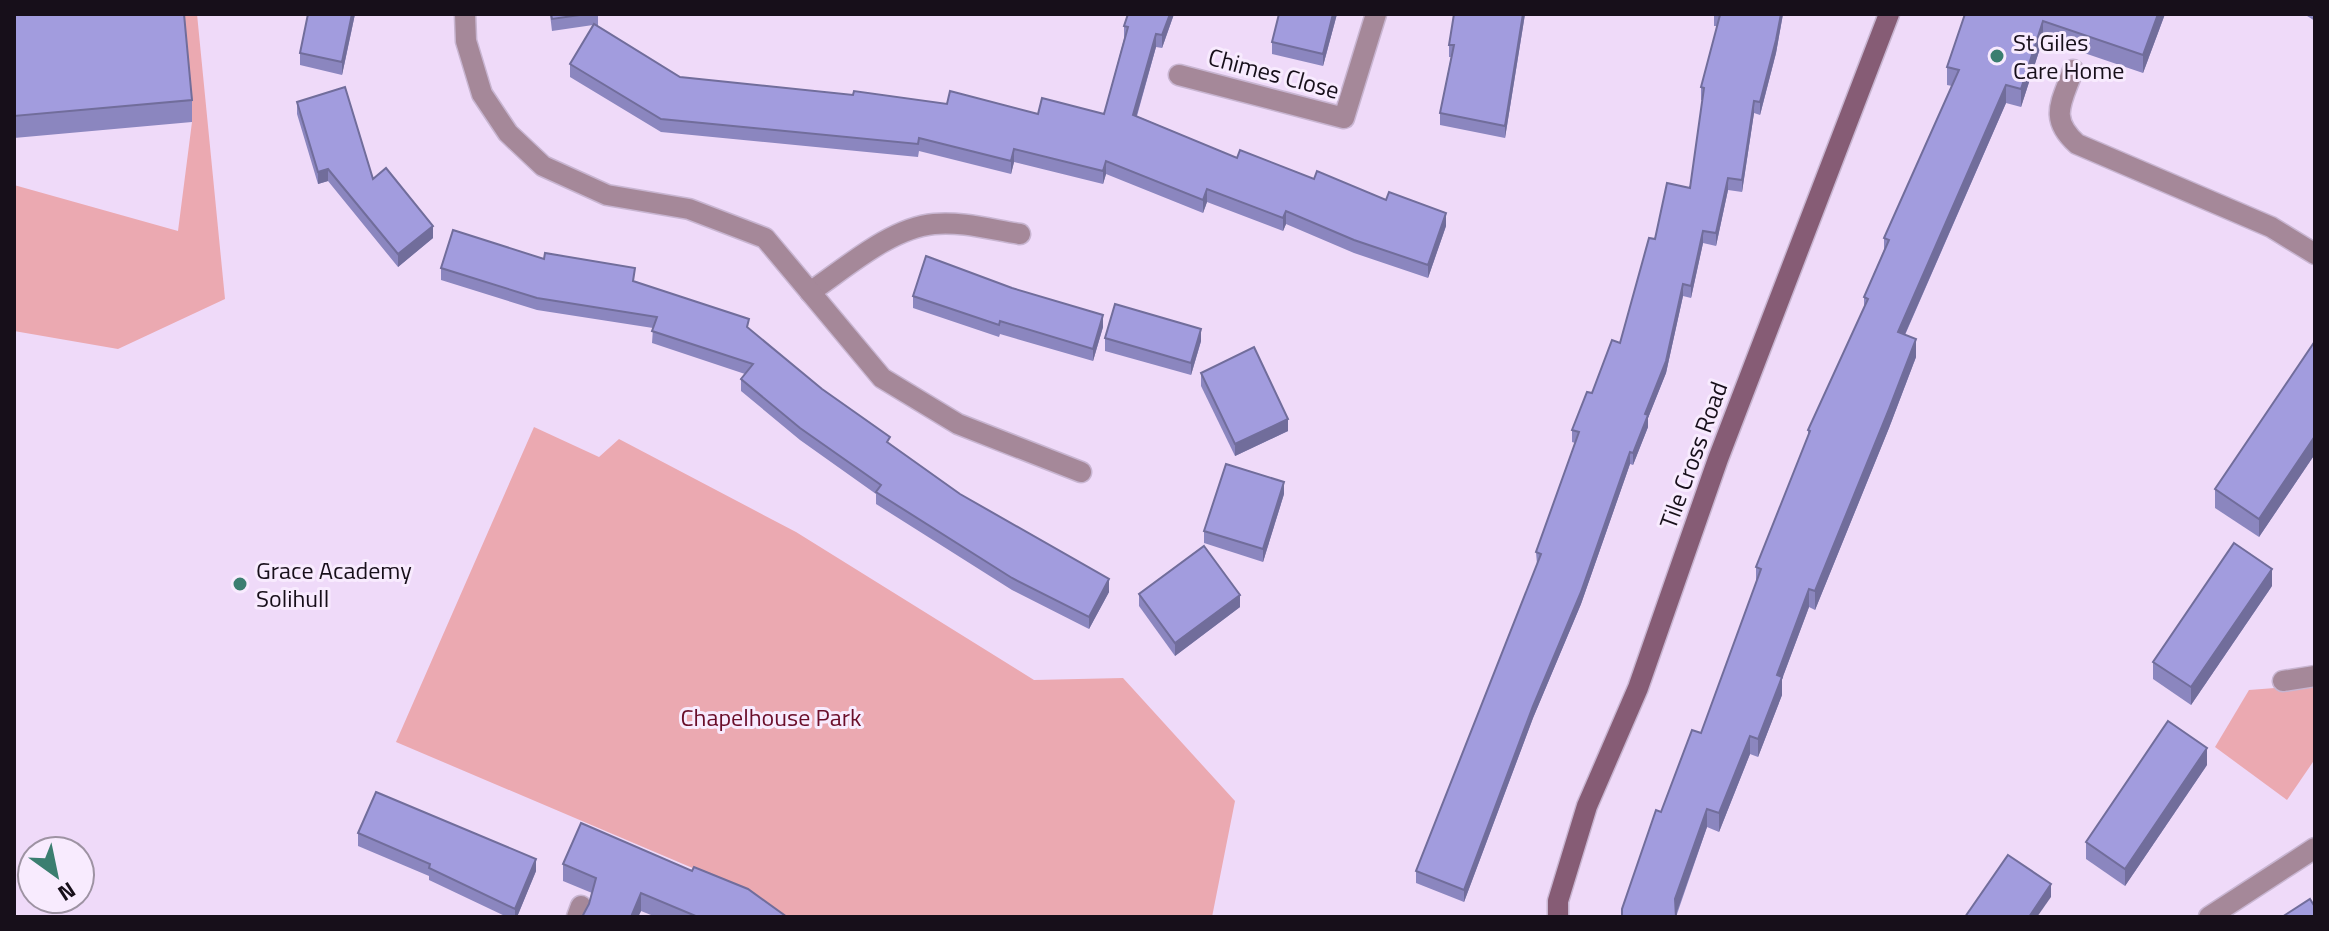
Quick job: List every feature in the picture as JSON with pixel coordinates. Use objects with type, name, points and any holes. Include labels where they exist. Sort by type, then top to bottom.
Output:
[{"type":"street","points":[[465,14],[466,41],[482,94],[508,133],[543,166],[607,195],[689,209],[765,238],[882,378],[958,424],[1081,472]]},
{"type":"street","name":"Chimes Close","points":[[1179,75],[1344,118],[1376,14]]},
{"type":"street","name":"Tile Cross Road","points":[[1558,917],[1558,901],[1587,806],[1638,688],[1718,459],[1889,14]]},
{"type":"street","points":[[2073,70],[2058,111],[2059,122],[2077,144],[2260,221],[2315,254]]},
{"type":"street","points":[[810,292],[896,236],[924,225],[938,223],[1020,234]]},
{"type":"street","points":[[2283,681],[2315,676]]},
{"type":"street","points":[[2209,917],[2315,848]]},
{"type":"green space","points":[[182,14],[197,14],[225,299],[118,349],[14,331],[14,185],[178,231],[192,122]]},
{"type":"green space","name":"Chapelhouse Park","points":[[534,427],[599,457],[619,439],[796,532],[1034,680],[1123,678],[1235,801],[1212,917],[781,917],[756,895],[396,742]]},
{"type":"green space","points":[[2315,685],[2315,759],[2287,800],[2215,747],[2249,690]]},
{"type":"building","points":[[14,14],[184,14],[192,100],[14,116]]},
{"type":"building","points":[[308,14],[352,14],[342,62],[300,53]]},
{"type":"building","points":[[551,14],[587,14],[552,19]]},
{"type":"building","points":[[1128,14],[1170,14],[1162,35],[1156,34],[1133,115],[1237,158],[1240,150],[1314,179],[1317,171],[1386,200],[1389,192],[1446,213],[1428,265],[1354,240],[1286,211],[1283,218],[1207,189],[1203,200],[1106,161],[1103,171],[1014,149],[1011,161],[919,138],[918,144],[661,119],[570,64],[594,24],[680,77],[853,95],[854,91],[947,104],[950,91],[1038,114],[1042,98],[1104,114],[1128,27],[1124,26]]},
{"type":"building","points":[[1279,14],[1333,14],[1323,54],[1272,42]]},
{"type":"building","points":[[1454,14],[1523,14],[1505,126],[1440,113],[1454,45],[1449,45]]},
{"type":"building","points":[[1716,14],[1781,14],[1760,102],[1754,101],[1742,180],[1728,178],[1716,233],[1703,231],[1691,286],[1683,284],[1666,361],[1645,414],[1648,415],[1633,453],[1630,452],[1581,592],[1533,706],[1464,890],[1416,871],[1541,554],[1536,552],[1579,432],[1572,430],[1587,392],[1592,393],[1612,340],[1620,343],[1649,238],[1655,239],[1667,183],[1690,188],[1704,88],[1701,87],[1720,15]]},
{"type":"building","points":[[1965,14],[2158,14],[2143,55],[2043,21],[2021,89],[2006,85],[1898,332],[1916,339],[1815,591],[1809,589],[1777,675],[1782,677],[1758,739],[1750,736],[1719,813],[1707,809],[1675,899],[1676,917],[1622,917],[1622,909],[1656,810],[1661,812],[1692,730],[1701,733],[1761,569],[1756,567],[1808,430],[1868,299],[1864,297],[1889,240],[1884,238],[1959,70],[1947,67]]},
{"type":"building","points":[[345,87],[373,179],[386,168],[433,226],[398,254],[328,169],[318,172],[297,102]]},
{"type":"building","points":[[453,230],[544,259],[545,253],[635,268],[633,281],[749,319],[747,327],[822,389],[890,437],[887,442],[960,494],[1109,579],[1089,617],[1012,578],[876,492],[881,485],[800,428],[741,379],[753,364],[652,331],[657,317],[537,298],[441,268]]},
{"type":"building","points":[[926,256],[1012,288],[1103,315],[1093,349],[1000,321],[999,325],[913,296]]},
{"type":"building","points":[[1115,304],[1201,329],[1191,363],[1105,338]]},
{"type":"building","points":[[2315,341],[2315,436],[2259,519],[2215,489]]},
{"type":"building","points":[[1254,347],[1288,419],[1235,444],[1201,373]]},
{"type":"building","points":[[1226,464],[1284,482],[1263,549],[1204,531]]},
{"type":"building","points":[[2234,543],[2272,569],[2191,687],[2153,662]]},
{"type":"building","points":[[1204,546],[1240,595],[1175,643],[1139,594]]},
{"type":"building","points":[[2168,721],[2207,748],[2125,869],[2086,842]]},
{"type":"building","points":[[376,792],[536,859],[515,909],[429,868],[430,864],[358,833]]},
{"type":"building","points":[[581,823],[692,871],[694,867],[748,889],[787,917],[698,917],[641,893],[631,917],[582,917],[596,878],[563,864]]},
{"type":"building","points":[[2008,855],[2051,884],[2029,917],[1965,917]]},
{"type":"building","points":[[2310,899],[2315,907],[2315,917],[2282,917]]},
{"type":"place","name":"St Giles Care Home","points":[[1997,56]]},
{"type":"place","name":"Grace Academy Solihull","points":[[240,584]]}]
